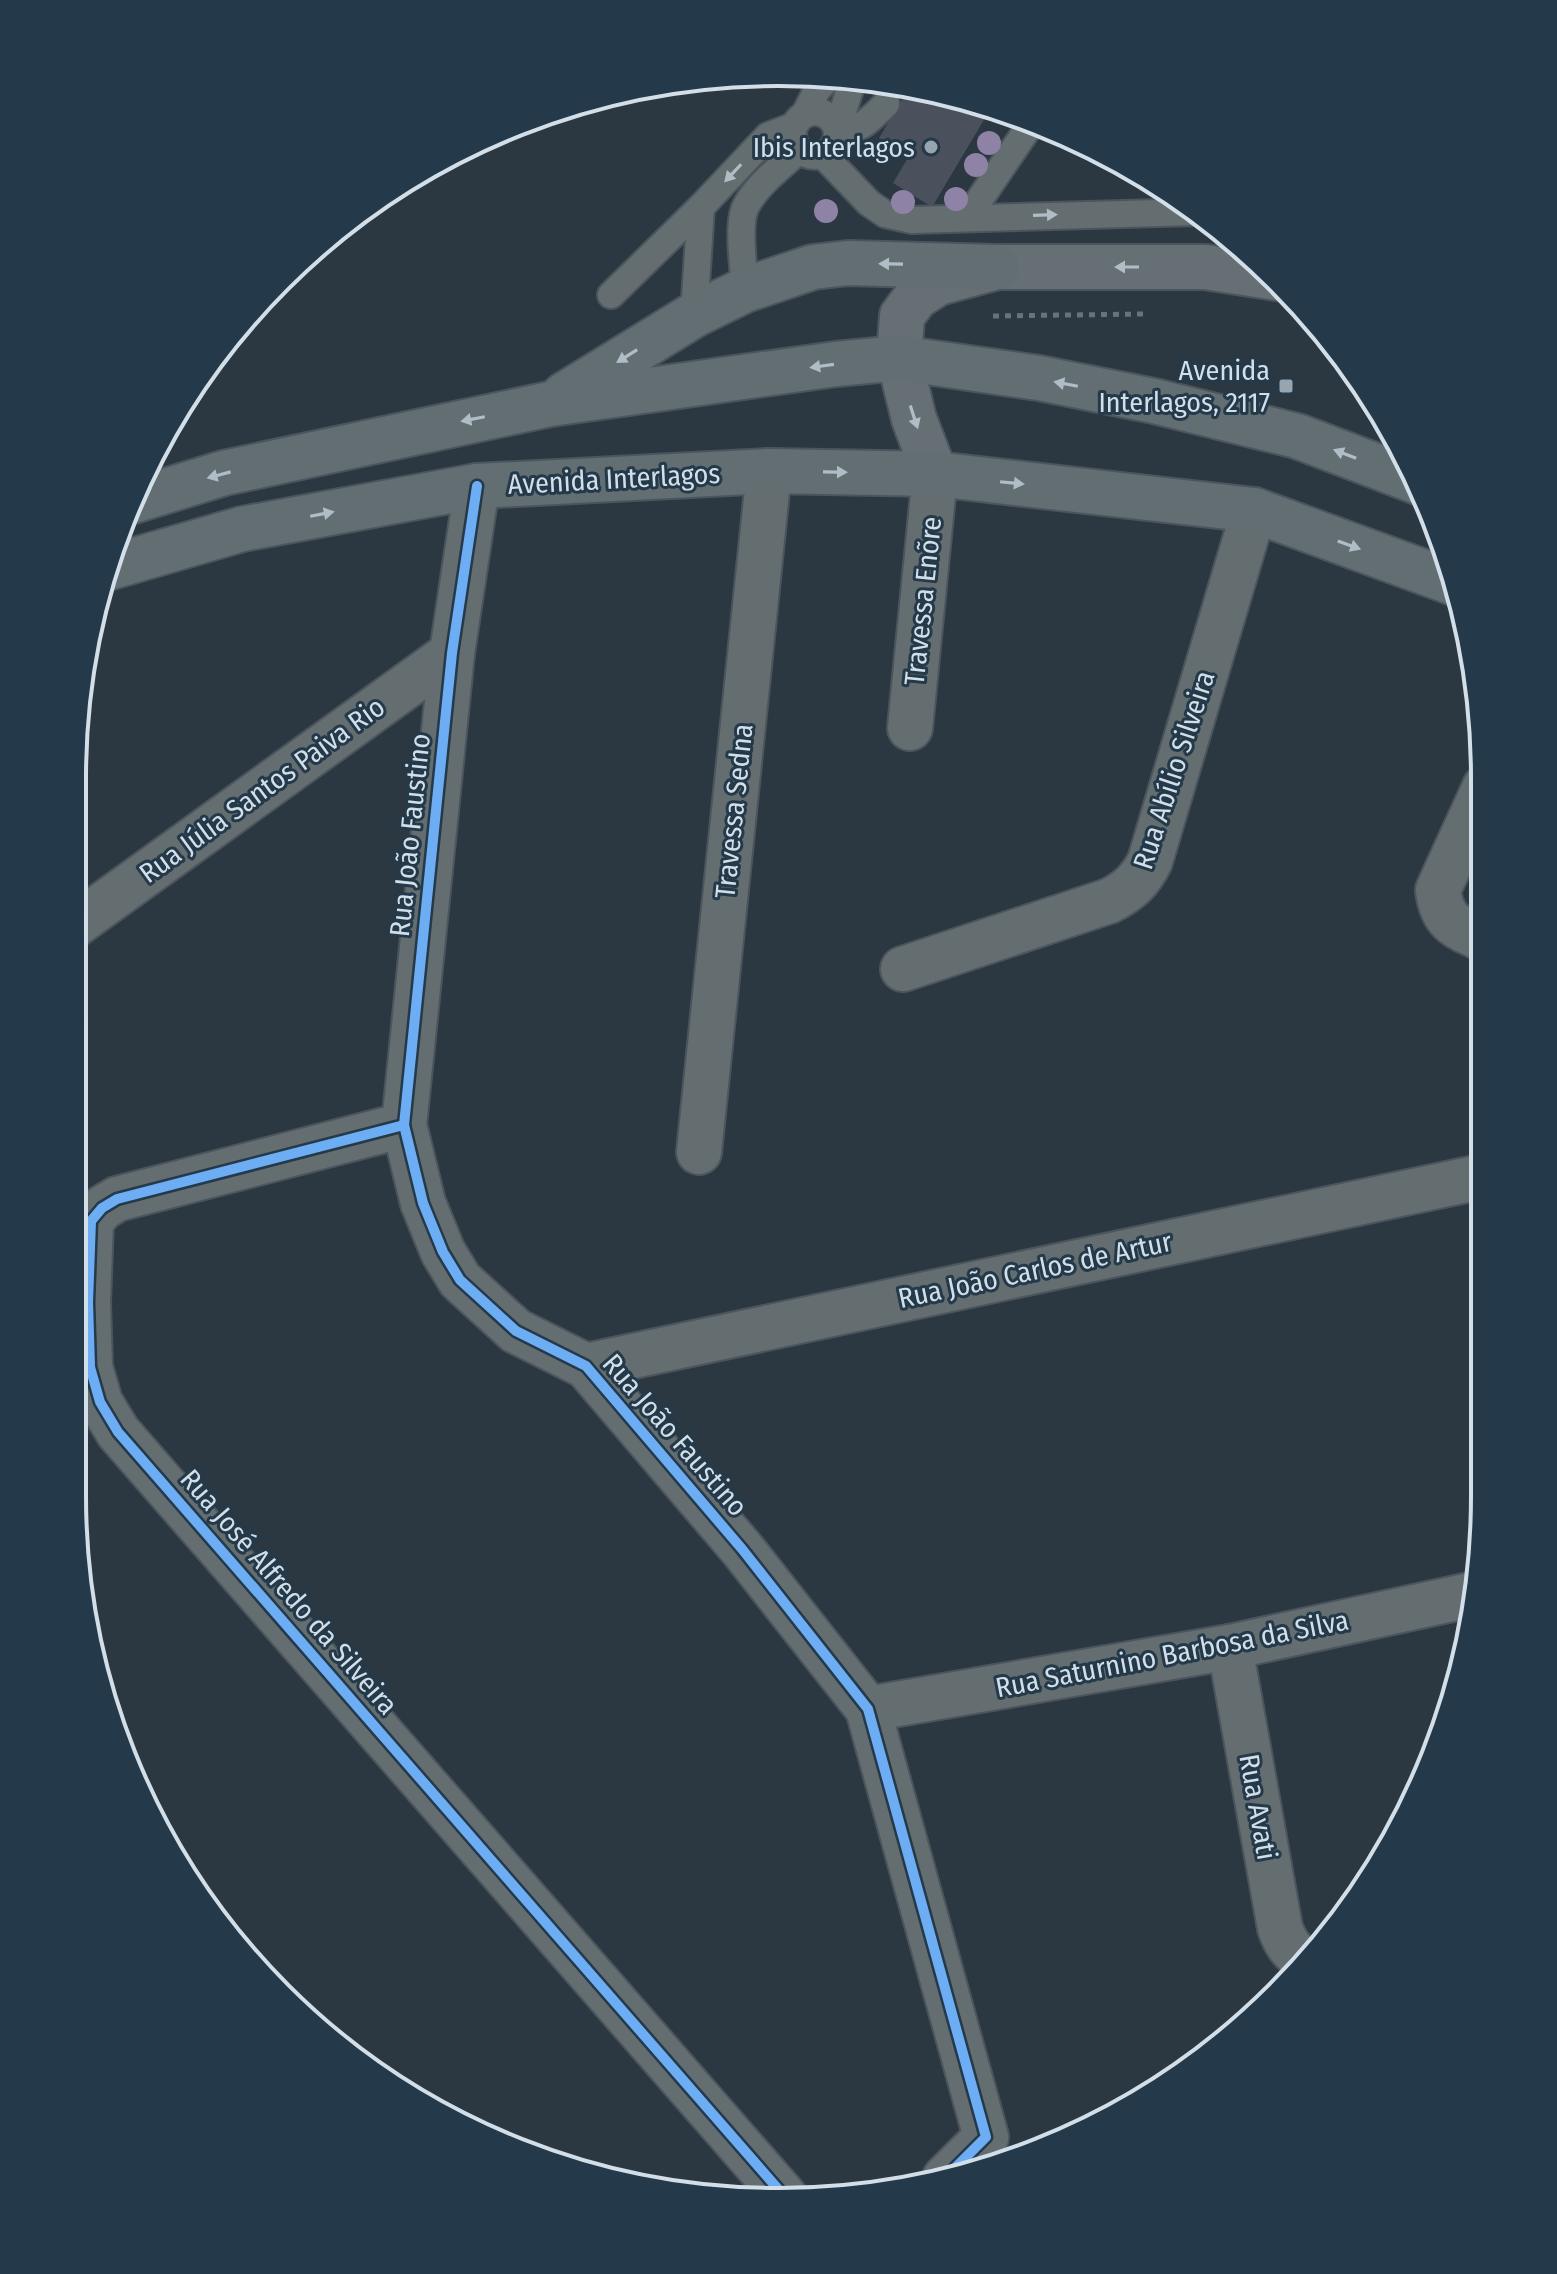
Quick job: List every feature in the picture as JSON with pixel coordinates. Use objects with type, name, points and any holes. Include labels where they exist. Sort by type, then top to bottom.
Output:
[{"type":"main road","points":[[550,404],[694,315],[745,290],[813,267],[848,263],[997,267]]},
{"type":"main road","points":[[146,497],[224,473],[550,404],[899,358],[1039,378],[1154,401],[1297,436],[1402,476]]},
{"type":"main road","name":"Avenida Interlagos","points":[[121,564],[242,529],[477,486],[769,471],[935,474],[1254,510],[1441,578]]},
{"type":"street","points":[[935,474],[914,419],[899,358],[902,316],[916,297],[938,283],[997,267],[1205,267],[1235,258]]},
{"type":"street","points":[[1205,267],[1270,291]]},
{"type":"street","name":"Travessa Sedna","points":[[699,1152],[769,471]]},
{"type":"street","name":"Travessa Enõre","points":[[910,728],[935,474]]},
{"type":"street","name":"Rua João Faustino","points":[[477,486],[452,653],[404,1125],[423,1203],[443,1252],[460,1280],[516,1331],[586,1366],[742,1549],[868,1709],[995,2146],[975,2159]]},
{"type":"street","name":"Rua Abílio Silveira","points":[[903,969],[1109,901],[1126,893],[1141,879],[1150,861],[1254,510]]},
{"type":"street","name":"Rua Júlia Santos Paiva Rio","points":[[86,917],[452,653]]},
{"type":"street","points":[[1471,818],[1438,890],[1445,916],[1457,927],[1471,934]]},
{"type":"street","name":"Rua José Alfredo da Silveira","points":[[404,1125],[117,1199],[102,1208],[91,1221],[88,1302],[90,1367],[100,1402],[118,1432],[777,2188]]},
{"type":"street","name":"Rua João Carlos de Artur","points":[[586,1366],[1471,1179]]},
{"type":"street","name":"Rua Saturnino Barbosa da Silva","points":[[868,1709],[1230,1647],[1463,1597]]},
{"type":"street","name":"Rua Avati","points":[[1230,1647],[1280,1928],[1285,1941],[1297,1954]]},
{"type":"lane","points":[[805,136],[820,87]]},
{"type":"lane","points":[[611,295],[768,136],[805,136],[831,149],[850,90]]},
{"type":"lane","points":[[837,131],[852,131],[865,125],[886,104]]},
{"type":"lane","points":[[745,290],[742,225],[745,205],[823,112],[835,123],[837,131]]},
{"type":"lane","points":[[967,218],[1025,132]]},
{"type":"lane","points":[[805,136],[869,203],[885,214],[912,220],[1177,213]]},
{"type":"lane","points":[[694,315],[701,207]]},
{"type":"path","points":[[981,316],[1156,314]]},
{"type":"building","name":"Ibis Interlagos","points":[[904,97],[985,118],[932,207],[893,183],[909,156],[879,138]]},
{"type":"cycle path","points":[[477,486],[452,653],[404,1125],[423,1203],[443,1252],[460,1280],[516,1331],[586,1366],[742,1549],[868,1709],[986,2137],[959,2164]]},
{"type":"cycle path","points":[[404,1125],[117,1199],[102,1208],[91,1221],[88,1302],[90,1367],[100,1402],[118,1432],[777,2188]]},
{"type":"place","name":"Ibis Interlagos","points":[[931,147]]},
{"type":"place","name":"Avenida Interlagos, 2117","points":[[1286,386]]}]
